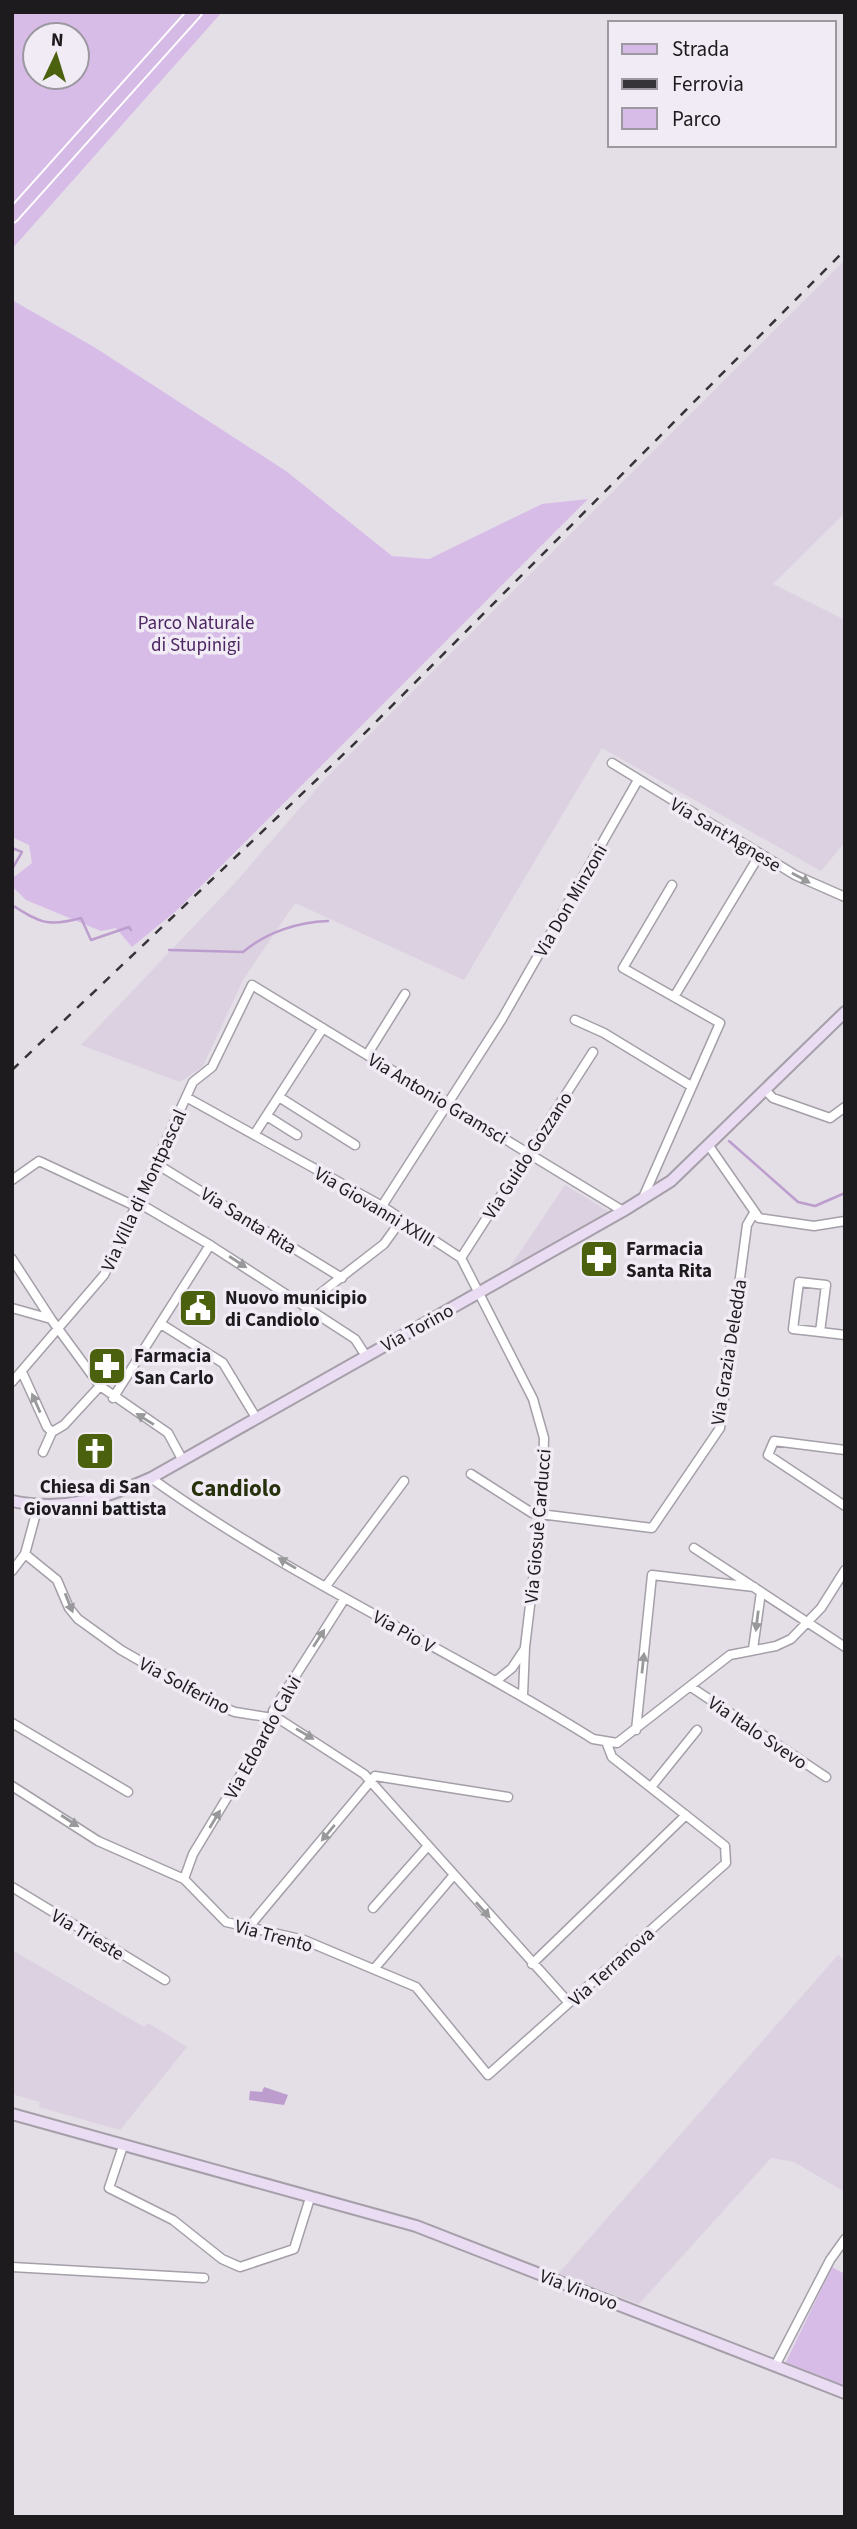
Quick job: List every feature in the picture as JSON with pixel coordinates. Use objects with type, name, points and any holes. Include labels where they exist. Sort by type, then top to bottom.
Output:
[{"type":"main road","points":[[12,216],[195,12]]},
{"type":"main road","name":"Via Torino","points":[[12,1501],[38,1506],[87,1502],[151,1478],[255,1416],[642,1200],[671,1181],[709,1146],[845,1012]]},
{"type":"main road","name":"Via Vinovo","points":[[12,2114],[416,2225],[845,2393]]},
{"type":"street","name":"Via Sant'Agnese","points":[[612,764],[809,883],[845,897]]},
{"type":"street","name":"Via Don Minzoni","points":[[382,1206],[502,1019],[638,780]]},
{"type":"street","points":[[674,997],[760,854]]},
{"type":"street","points":[[642,1200],[720,1023],[623,968],[672,885]]},
{"type":"street","name":"Via Antonio Gramsci","points":[[252,985],[623,1211]]},
{"type":"street","name":"Via Villa di Montpascal","points":[[12,1382],[104,1275],[193,1082],[212,1067],[252,985]]},
{"type":"street","points":[[367,1055],[405,994]]},
{"type":"street","points":[[575,1020],[604,1032],[691,1086]]},
{"type":"street","points":[[254,1135],[323,1028]]},
{"type":"street","name":"Via Guido Gozzano","points":[[461,1258],[593,1052]]},
{"type":"street","points":[[765,1090],[773,1098],[830,1118],[845,1107]]},
{"type":"street","name":"Via Giovanni XXIII","points":[[186,1097],[382,1206],[461,1258]]},
{"type":"street","points":[[279,1097],[355,1145]]},
{"type":"street","points":[[267,1116],[297,1135]]},
{"type":"street","points":[[709,1146],[754,1213],[768,1221],[806,1226],[845,1221]]},
{"type":"street","points":[[12,1180],[39,1161],[136,1204],[210,1245],[355,1339],[366,1356]]},
{"type":"street","name":"Via Santa Rita","points":[[155,1163],[342,1278]]},
{"type":"street","name":"Via Grazia Deledda","points":[[471,1474],[541,1516],[652,1528],[720,1428],[747,1225],[754,1213]]},
{"type":"street","points":[[304,1306],[384,1244],[402,1219]]},
{"type":"street","points":[[113,1398],[210,1245]]},
{"type":"street","points":[[461,1258],[478,1293]]},
{"type":"street","points":[[12,1259],[51,1320],[60,1328],[100,1386],[113,1398],[167,1433],[182,1459]]},
{"type":"street","points":[[820,1332],[825,1285],[799,1282],[793,1329],[845,1335]]},
{"type":"street","name":"Via Giosuè Carducci","points":[[478,1293],[493,1317],[539,1414],[545,1452],[541,1516],[525,1647],[523,1695]]},
{"type":"street","points":[[12,1308],[51,1320]]},
{"type":"street","points":[[161,1324],[223,1363],[255,1416]]},
{"type":"street","points":[[22,1371],[47,1427],[52,1432]]},
{"type":"street","points":[[43,1452],[52,1432],[64,1425],[100,1386]]},
{"type":"street","points":[[845,1450],[774,1441],[768,1455],[845,1506]]},
{"type":"street","name":"Via Pio V","points":[[151,1478],[187,1504],[345,1598],[523,1695],[593,1739],[607,1744],[612,1757],[722,1844],[727,1853]]},
{"type":"street","points":[[326,1586],[404,1481]]},
{"type":"street","points":[[12,1571],[25,1554],[38,1506]]},
{"type":"street","points":[[694,1548],[845,1647]]},
{"type":"street","name":"Via Solferino","points":[[25,1554],[57,1580],[73,1614],[121,1650],[219,1706],[272,1718],[310,1736],[372,1781],[427,1847],[569,2003]]},
{"type":"street","points":[[607,1744],[617,1743],[636,1730],[730,1655],[791,1640],[808,1623],[845,1570]]},
{"type":"street","points":[[636,1730],[652,1575],[757,1589]]},
{"type":"street","points":[[753,1649],[757,1589]]},
{"type":"street","name":"Via Edoardo Calvi","points":[[184,1879],[193,1854],[272,1723],[273,1711],[345,1598]]},
{"type":"street","points":[[496,1681],[512,1668],[525,1647]]},
{"type":"street","name":"Via Italo Svevo","points":[[691,1688],[825,1777]]},
{"type":"street","points":[[12,1723],[128,1792]]},
{"type":"street","points":[[651,1787],[697,1730]]},
{"type":"street","points":[[248,1928],[375,1776],[508,1797]]},
{"type":"street","name":"Via Trento","points":[[12,1786],[98,1841],[184,1879],[214,1913],[226,1922],[304,1940],[416,1987],[488,2075]]},
{"type":"street","points":[[533,1964],[686,1815]]},
{"type":"street","points":[[373,1908],[427,1847]]},
{"type":"street","name":"Via Terranova","points":[[488,2075],[723,1866],[727,1853]]},
{"type":"street","points":[[374,1969],[453,1876]]},
{"type":"street","name":"Via Trieste","points":[[12,1887],[165,1980]]},
{"type":"street","points":[[123,2146],[109,2188],[173,2220],[222,2259],[240,2267],[294,2249],[310,2198]]},
{"type":"street","points":[[775,2365],[830,2260],[845,2239]]},
{"type":"street","points":[[12,2266],[204,2278]]},
{"type":"shaded area","points":[[845,260],[845,513],[773,584],[845,620],[845,842],[821,871],[602,748],[464,980],[295,903],[243,980],[203,1066],[180,1082],[81,1045],[235,883],[325,779]]},
{"type":"shaded area","points":[[565,1185],[608,1211],[510,1267]]},
{"type":"shaded area","points":[[12,1950],[144,2027],[148,2023],[187,2047],[120,2130],[39,2107],[40,2102],[12,2094]]},
{"type":"shaded area","points":[[838,1955],[845,1960],[845,2192],[794,2162],[771,2158],[639,2304],[558,2274]]},
{"type":"shaded area","points":[[264,2087],[288,2095],[284,2105],[249,2100],[250,2091],[262,2092]]},
{"type":"green space","points":[[12,12],[222,12],[12,249]]},
{"type":"green space","name":"Parco Naturale di Stupinigi","points":[[12,300],[94,347],[286,471],[392,556],[429,559],[542,504],[588,499],[176,911],[132,947],[116,928],[101,931],[26,900],[13,887],[14,877],[32,863],[29,845],[12,837]]},
{"type":"green space","points":[[832,2267],[845,2274],[845,2386],[785,2364]]},
{"type":"waterway","points":[[12,848],[22,852],[12,869]]},
{"type":"waterway","points":[[12,905],[45,922],[81,918],[91,940],[129,927],[131,930]]},
{"type":"waterway","points":[[169,950],[243,952],[283,929],[328,921]]},
{"type":"waterway","points":[[729,1141],[798,1202],[815,1206],[845,1193]]},
{"type":"railway","points":[[12,1070],[350,748],[845,250]]},
{"type":"place","name":"Farmacia Santa Rita","points":[[599,1259]]},
{"type":"place","name":"Nuovo municipio di Candiolo","points":[[198,1308]]},
{"type":"place","name":"Farmacia San Carlo","points":[[107,1366]]},
{"type":"place","name":"Chiesa di San Giovanni battista","points":[[95,1451]]},
{"type":"district","name":"Candiolo","points":[[236,1488]]}]
